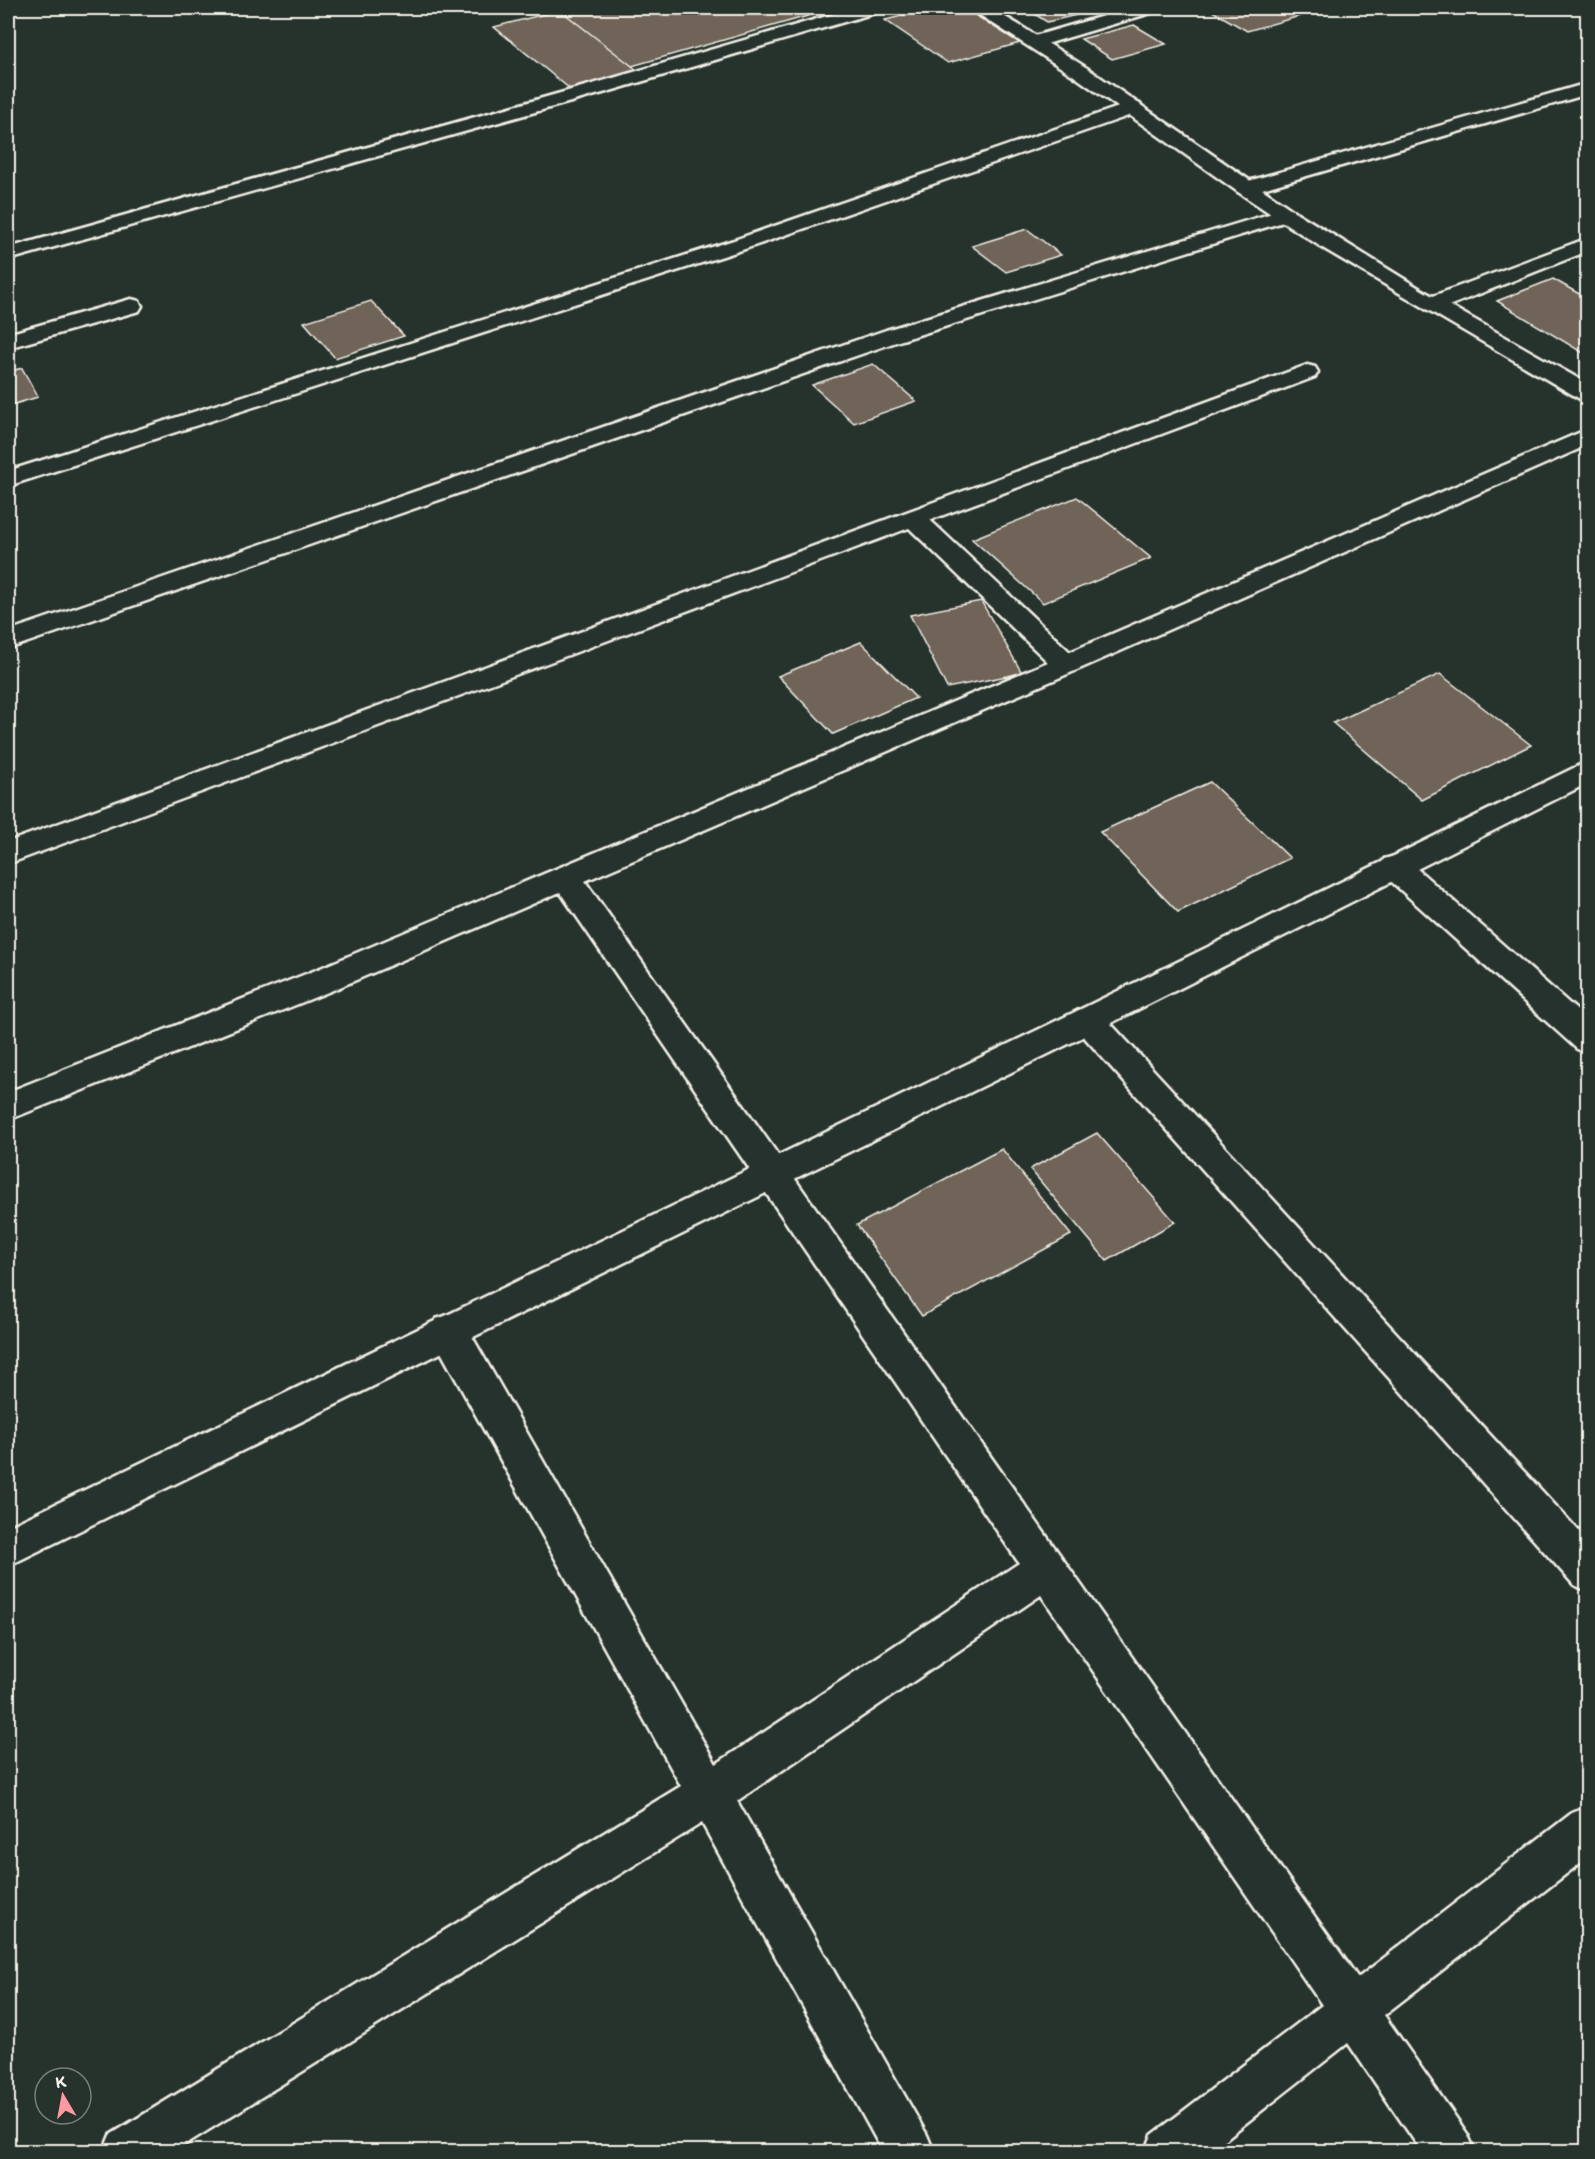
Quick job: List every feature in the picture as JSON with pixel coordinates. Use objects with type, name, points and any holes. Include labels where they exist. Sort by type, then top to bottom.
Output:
[{"type":"street","points":[[8,254],[603,87],[872,8]]},
{"type":"street","points":[[978,8],[1037,41],[1286,215],[1432,304],[1587,394]]},
{"type":"street","points":[[1037,41],[1148,8]]},
{"type":"street","points":[[1245,188],[1587,88]]},
{"type":"street","points":[[8,479],[741,244],[1133,108]]},
{"type":"street","points":[[8,640],[894,335],[1286,215]]},
{"type":"street","points":[[1432,304],[1587,243]]},
{"type":"street","points":[[8,341],[131,306]]},
{"type":"street","points":[[8,853],[1307,372]]},
{"type":"street","points":[[8,1106],[322,981],[1066,664],[1587,436]]},
{"type":"street","points":[[913,518],[1066,664]]},
{"type":"street","points":[[8,1547],[1088,1020],[1587,771]]},
{"type":"street","points":[[1395,867],[1587,1040]]},
{"type":"street","points":[[566,877],[1451,2151]]},
{"type":"street","points":[[1088,1020],[1587,1571]]},
{"type":"street","points":[[449,1331],[910,2151]]},
{"type":"street","points":[[127,2151],[709,1794],[1046,1568]]},
{"type":"street","points":[[1169,2151],[1587,1829]]},
{"type":"building","points":[[570,8],[836,8],[632,66],[560,10]]},
{"type":"building","points":[[935,8],[964,8],[1020,43],[948,63],[885,20]]},
{"type":"building","points":[[1025,8],[1106,8],[1047,22]]},
{"type":"building","points":[[1207,8],[1286,8],[1300,16],[1247,31]]},
{"type":"building","points":[[560,10],[638,71],[570,89],[494,27]]},
{"type":"building","points":[[1134,25],[1166,44],[1112,59],[1081,39]]},
{"type":"building","points":[[1027,229],[1061,255],[1006,272],[972,246]]},
{"type":"building","points":[[1553,279],[1588,299],[1588,356],[1497,301]]},
{"type":"building","points":[[371,301],[404,336],[335,358],[304,322]]},
{"type":"building","points":[[873,364],[916,401],[854,423],[812,385]]},
{"type":"building","points":[[22,368],[38,397],[8,406],[8,372]]},
{"type":"building","points":[[1077,497],[1151,558],[1043,603],[972,539]]},
{"type":"building","points":[[981,601],[1022,673],[947,688],[910,615]]},
{"type":"building","points":[[861,642],[916,698],[833,734],[778,676]]},
{"type":"building","points":[[1440,674],[1531,745],[1422,800],[1333,723]]},
{"type":"building","points":[[1210,782],[1290,858],[1178,912],[1100,832]]},
{"type":"building","points":[[1097,1133],[1175,1222],[1107,1261],[1030,1169]]},
{"type":"building","points":[[1002,1149],[1071,1235],[922,1316],[857,1225]]}]
